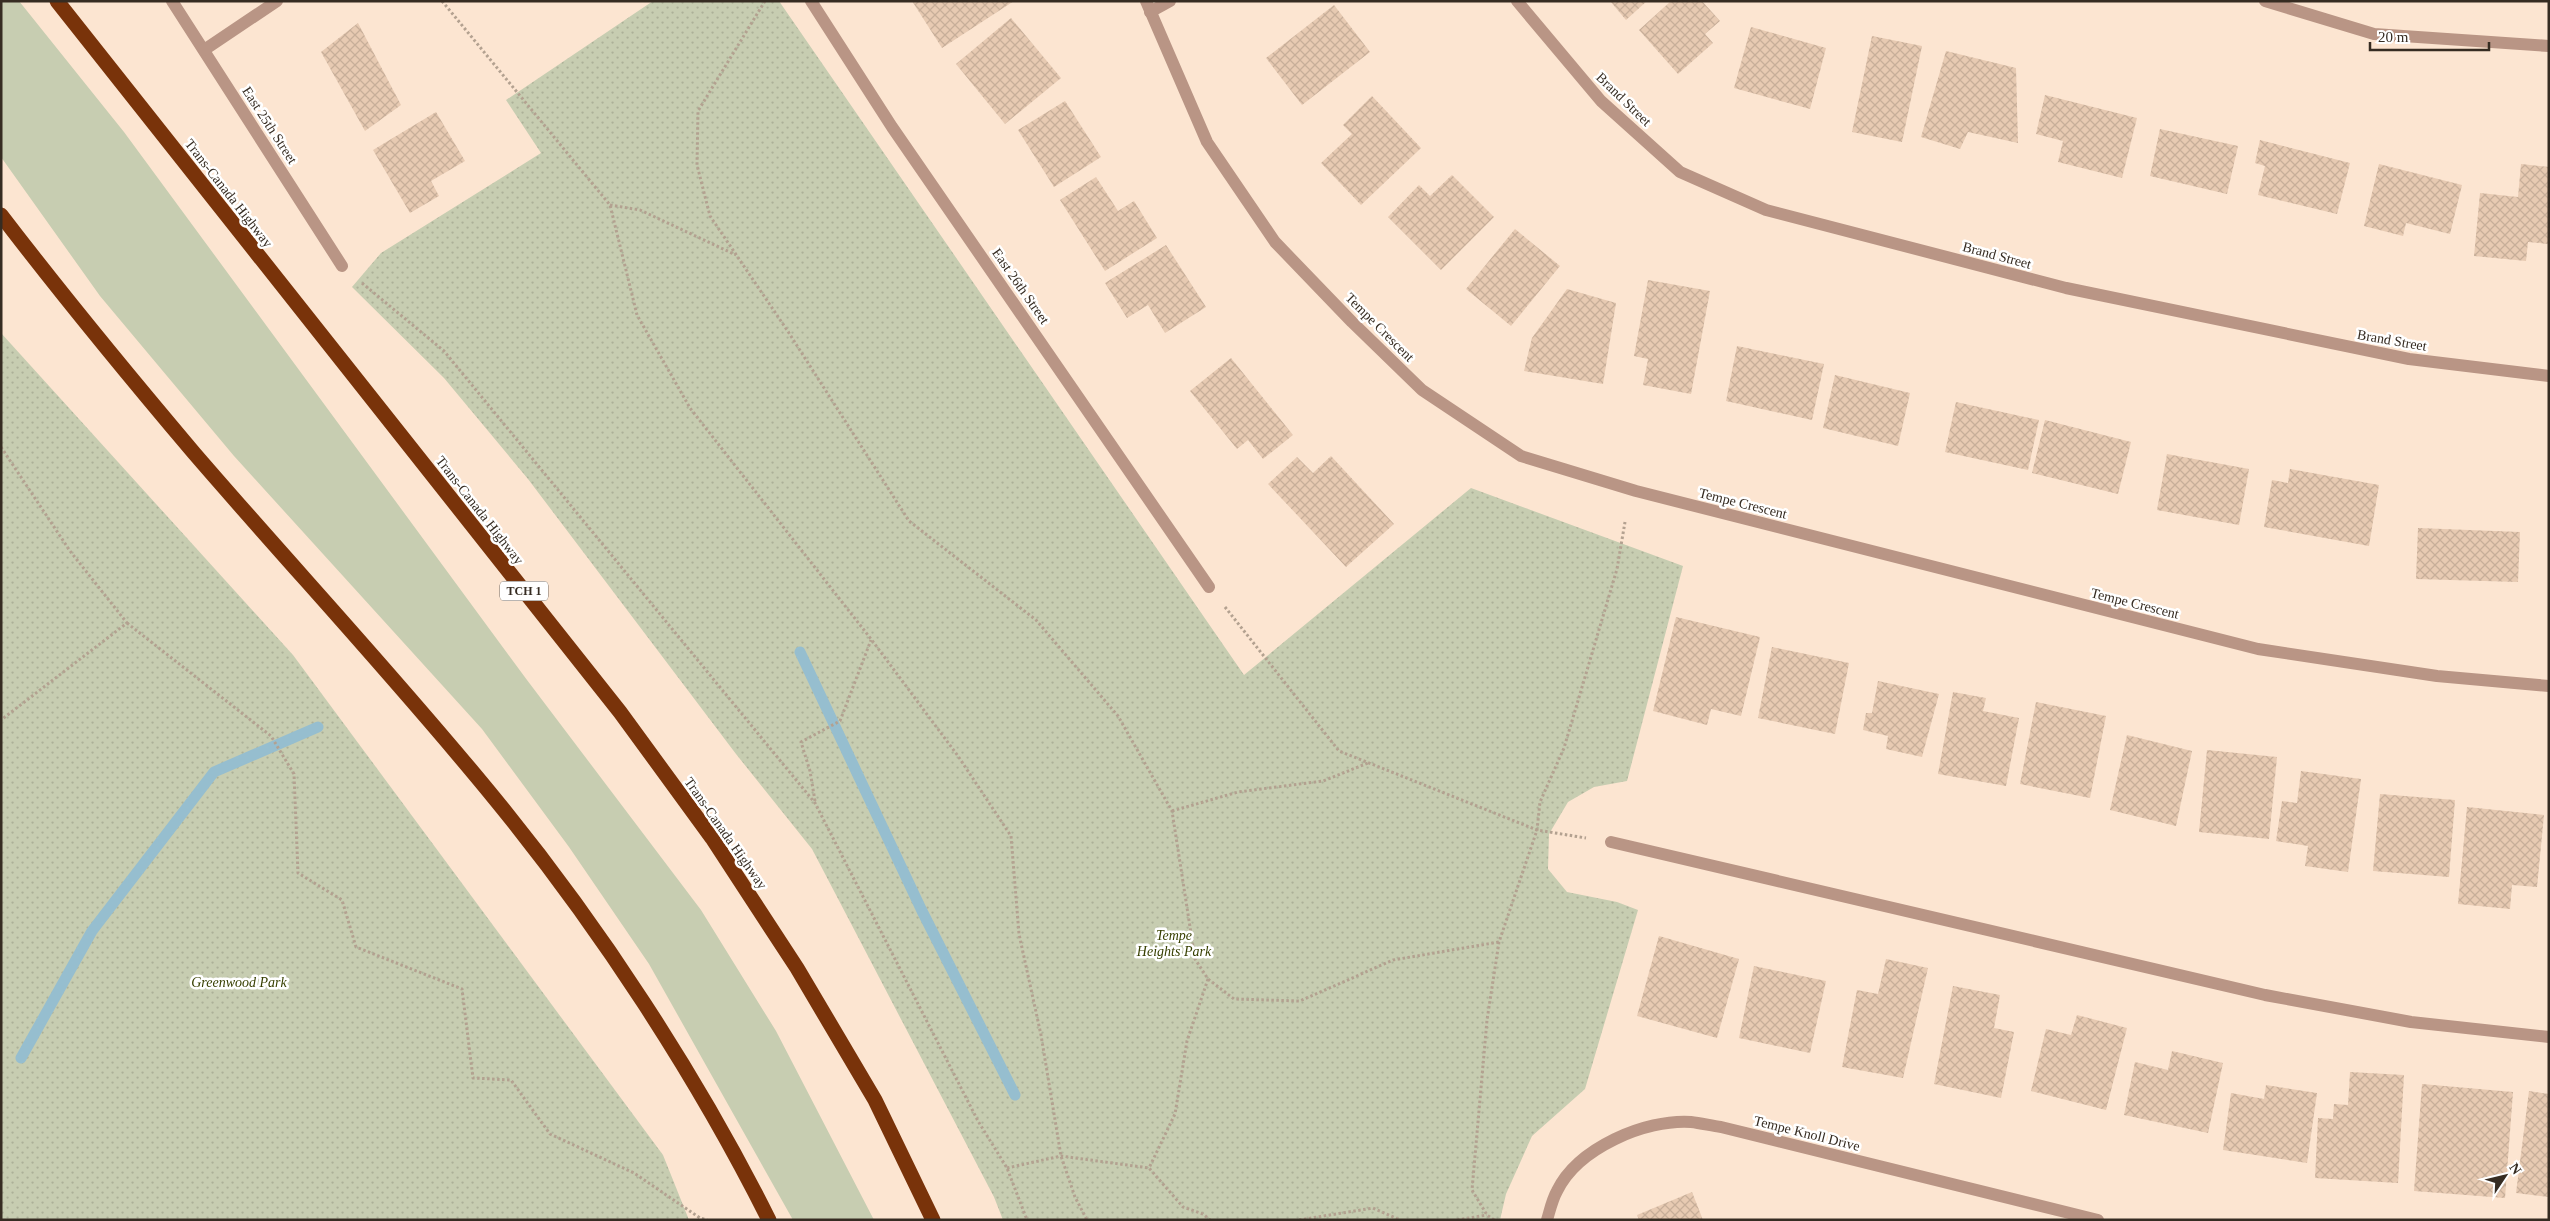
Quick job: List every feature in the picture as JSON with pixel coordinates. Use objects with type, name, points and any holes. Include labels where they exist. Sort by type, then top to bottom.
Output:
[{"type":"highway","name":"Trans-Canada Highway","points":[[57,1],[620,712],[712,838],[797,968],[870,1092],[933,1220]]},
{"type":"highway","points":[[2,217],[95,335],[188,446],[394,680],[496,800],[589,923],[670,1045],[743,1168],[769,1220]]},
{"type":"street","name":"East 25th Street","points":[[172,1],[342,266]]},
{"type":"street","points":[[204,50],[277,1]]},
{"type":"street","name":"East 26th Street","points":[[810,1],[892,127],[1209,586]]},
{"type":"street","points":[[1148,6],[1170,1]]},
{"type":"street","name":"Brand Street","points":[[1517,1],[1601,101],[1680,172],[1766,210],[2066,288],[2409,359],[2549,376]]},
{"type":"street","points":[[2265,1],[2374,34],[2549,46]]},
{"type":"street","name":"Tempe Crescent","points":[[1148,6],[1207,142],[1275,242],[1352,322],[1422,390],[1521,456],[1636,491],[2258,649],[2437,676],[2549,686]]},
{"type":"street","points":[[1611,842],[2265,995],[2411,1022],[2549,1037]]},
{"type":"street","name":"Tempe Knoll Drive","points":[[1546,1220],[1557,1190],[1575,1167],[1598,1149],[1624,1134],[1690,1122],[1722,1127],[2098,1220]]},
{"type":"path","points":[[442,1],[610,205],[637,315],[690,408],[871,639],[958,756],[1010,836],[1019,934],[1041,1035],[1061,1156],[1075,1197],[1087,1220]]},
{"type":"path","points":[[765,1],[698,111],[697,165],[710,216],[909,521],[1036,620],[1118,716],[1172,811],[1195,959],[1208,979],[1234,998],[1300,1001],[1393,960],[1499,942]]},
{"type":"path","points":[[610,205],[640,210],[736,255]]},
{"type":"path","points":[[342,266],[444,351],[815,803],[978,1121],[1007,1168],[1027,1220]]},
{"type":"path","points":[[1,447],[70,551],[126,623],[271,736],[294,774],[298,873],[342,900],[356,947],[462,989],[473,1078],[511,1080],[550,1134],[634,1173],[700,1218],[707,1220]]},
{"type":"path","points":[[1494,1220],[1486,1215],[1472,1190],[1487,1020],[1499,942],[1537,830],[1540,802],[1564,748],[1617,569],[1625,522]]},
{"type":"path","points":[[1209,586],[1339,751],[1537,830],[1611,842]]},
{"type":"path","points":[[1,720],[126,623]]},
{"type":"path","points":[[815,803],[810,771],[801,742],[840,721],[871,639]]},
{"type":"path","points":[[1172,811],[1238,792],[1323,781],[1368,763]]},
{"type":"path","points":[[1149,1168],[1175,1114],[1187,1041],[1208,979]]},
{"type":"path","points":[[1007,1168],[1061,1156],[1149,1168],[1183,1207],[1203,1214],[1210,1220]]},
{"type":"path","points":[[1299,1220],[1373,1208],[1400,1220]]},
{"type":"path","points":[[1457,1220],[1486,1215]]},
{"type":"green space","points":[[1,1],[19,1],[124,132],[527,680],[701,910],[776,1031],[874,1220],[793,1220],[649,964],[569,847],[482,729],[234,456],[100,296],[1,157]]},
{"type":"green space","name":"Tempe Heights Park","points":[[653,1],[779,1],[1244,675],[1471,488],[1683,566],[1627,781],[1594,787],[1568,802],[1549,834],[1548,869],[1567,892],[1617,902],[1638,910],[1585,1089],[1532,1136],[1506,1194],[1500,1220],[1003,1220],[994,1197],[812,849],[736,754],[528,479],[444,378],[352,287],[381,253],[541,153],[506,100]]},
{"type":"green space","name":"Greenwood Park","points":[[1,333],[293,655],[663,1155],[689,1220],[1,1220]]},
{"type":"building","points":[[912,1],[1014,1],[942,48]]},
{"type":"building","points":[[1610,1],[1647,1],[1626,20]]},
{"type":"building","points":[[1671,1],[1702,1],[1720,21],[1705,34],[1713,43],[1678,74],[1639,30]]},
{"type":"building","points":[[1334,5],[1370,52],[1302,105],[1266,58]]},
{"type":"building","points":[[1011,18],[1061,78],[1005,124],[956,64]]},
{"type":"building","points":[[358,23],[401,105],[365,131],[321,52]]},
{"type":"building","points":[[1751,27],[1826,48],[1810,109],[1734,88]]},
{"type":"building","points":[[1872,36],[1922,46],[1902,142],[1852,132]]},
{"type":"building","points":[[1946,51],[2016,68],[2018,143],[1968,132],[1960,149],[1921,137]]},
{"type":"building","points":[[2045,95],[2137,118],[2122,178],[2058,162],[2063,141],[2036,134]]},
{"type":"building","points":[[1372,96],[1421,148],[1361,205],[1321,163],[1352,134],[1343,125]]},
{"type":"building","points":[[1065,101],[1101,157],[1054,187],[1018,130]]},
{"type":"building","points":[[436,112],[465,161],[431,181],[439,196],[410,213],[373,150]]},
{"type":"building","points":[[2160,129],[2238,146],[2227,194],[2150,176]]},
{"type":"building","points":[[2260,140],[2350,163],[2337,214],[2258,195],[2265,166],[2255,163]]},
{"type":"building","points":[[2379,164],[2462,185],[2450,234],[2406,223],[2403,236],[2364,226]]},
{"type":"building","points":[[2521,164],[2549,167],[2549,244],[2528,242],[2526,261],[2474,256],[2480,193],[2518,197]]},
{"type":"building","points":[[1452,175],[1494,217],[1441,270],[1388,217],[1419,185],[1430,196]]},
{"type":"building","points":[[1096,177],[1118,211],[1134,201],[1157,238],[1105,271],[1060,200]]},
{"type":"building","points":[[1515,229],[1560,266],[1511,326],[1466,289]]},
{"type":"building","points":[[1166,245],[1206,307],[1165,333],[1148,305],[1127,318],[1105,283]]},
{"type":"building","points":[[1648,280],[1710,291],[1691,394],[1643,385],[1648,359],[1634,356]]},
{"type":"building","points":[[1567,289],[1616,303],[1603,384],[1524,371],[1532,338]]},
{"type":"building","points":[[1737,346],[1824,364],[1812,420],[1726,401]]},
{"type":"building","points":[[1231,358],[1293,435],[1263,459],[1248,440],[1237,449],[1190,391]]},
{"type":"building","points":[[1835,375],[1910,393],[1898,446],[1823,428]]},
{"type":"building","points":[[1956,402],[2039,420],[2028,470],[1945,452]]},
{"type":"building","points":[[2045,420],[2131,442],[2118,494],[2032,473]]},
{"type":"building","points":[[2167,454],[2249,469],[2239,525],[2157,510]]},
{"type":"building","points":[[1331,456],[1394,524],[1346,567],[1268,484],[1297,457],[1313,473]]},
{"type":"building","points":[[2290,469],[2379,485],[2369,546],[2264,527],[2272,480],[2288,483]]},
{"type":"building","points":[[2418,528],[2520,532],[2518,582],[2416,579]]},
{"type":"building","points":[[1676,617],[1760,637],[1741,716],[1711,709],[1707,725],[1653,711]]},
{"type":"building","points":[[1772,647],[1849,663],[1835,734],[1758,718]]},
{"type":"building","points":[[1878,681],[1939,694],[1922,757],[1886,749],[1888,736],[1863,730],[1866,713],[1872,713]]},
{"type":"building","points":[[1953,692],[1986,698],[1983,711],[2019,718],[2006,786],[1938,774]]},
{"type":"building","points":[[2036,702],[2106,716],[2090,798],[2020,784]]},
{"type":"building","points":[[2127,735],[2192,751],[2176,826],[2110,810]]},
{"type":"building","points":[[2207,750],[2277,757],[2269,839],[2199,832]]},
{"type":"building","points":[[2301,771],[2361,779],[2348,872],[2305,866],[2308,846],[2276,841],[2282,801],[2297,803]]},
{"type":"building","points":[[2380,794],[2455,800],[2449,877],[2373,871]]},
{"type":"building","points":[[2467,807],[2544,815],[2537,887],[2512,885],[2510,909],[2458,904]]},
{"type":"building","points":[[1659,936],[1739,959],[1717,1038],[1637,1016]]},
{"type":"building","points":[[1886,959],[1928,968],[1903,1078],[1842,1067],[1857,990],[1878,994]]},
{"type":"building","points":[[1754,966],[1826,981],[1810,1053],[1739,1038]]},
{"type":"building","points":[[1953,986],[2000,995],[1994,1028],[2014,1032],[2001,1098],[1934,1084]]},
{"type":"building","points":[[2077,1015],[2127,1028],[2106,1110],[2031,1091],[2046,1029],[2071,1035]]},
{"type":"building","points":[[2172,1051],[2223,1063],[2208,1133],[2124,1115],[2135,1062],[2168,1070]]},
{"type":"building","points":[[2350,1072],[2404,1075],[2398,1183],[2315,1178],[2318,1118],[2333,1119],[2334,1104],[2348,1105]]},
{"type":"building","points":[[2422,1084],[2513,1092],[2505,1198],[2414,1191]]},
{"type":"building","points":[[2266,1085],[2317,1093],[2307,1163],[2223,1150],[2231,1093],[2264,1099]]},
{"type":"building","points":[[2529,1091],[2549,1094],[2549,1197],[2516,1193]]},
{"type":"building","points":[[1692,1192],[1703,1220],[1639,1220],[1637,1215]]},
{"type":"waterway","points":[[800,652],[922,911],[1015,1095]]},
{"type":"waterway","points":[[21,1058],[92,931],[214,772],[318,727]]}]
